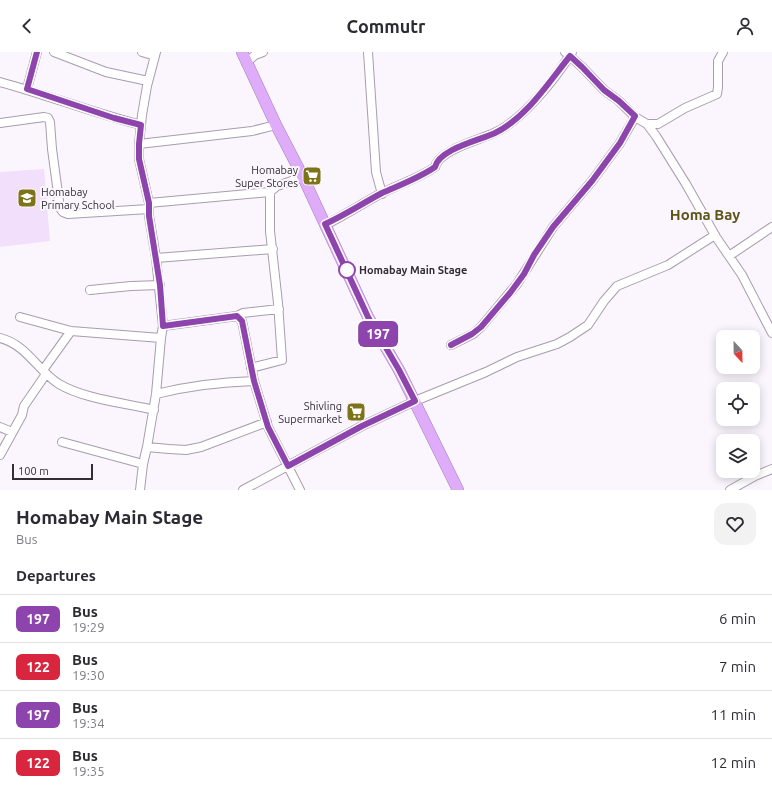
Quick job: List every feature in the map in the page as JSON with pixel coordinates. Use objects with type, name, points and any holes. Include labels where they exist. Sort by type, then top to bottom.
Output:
[{"type":"highway","points":[[244,57],[276,125],[303,177],[368,317],[399,370],[458,490]]},
{"type":"street","points":[[27,89],[37,52]]},
{"type":"street","points":[[54,52],[106,72],[148,81]]},
{"type":"street","points":[[140,490],[143,464],[154,410],[163,326],[160,285],[149,206],[139,159],[142,115],[148,81],[156,54],[142,52]]},
{"type":"street","points":[[244,57],[263,52]]},
{"type":"street","points":[[368,52],[376,172],[382,194]]},
{"type":"street","points":[[647,124],[658,124],[685,108],[716,94],[718,87],[718,61],[723,52]]},
{"type":"street","points":[[325,224],[342,217],[382,194],[424,174],[435,167],[436,162],[448,152],[495,133],[507,126],[541,94],[569,53],[604,90],[647,124],[671,157],[716,237],[742,275],[772,334]]},
{"type":"street","points":[[0,82],[141,125]]},
{"type":"street","points":[[451,345],[472,334],[481,327],[504,300],[524,274],[534,255],[553,227],[592,181],[620,143],[635,116]]},
{"type":"street","points":[[0,123],[44,117],[48,118],[50,122],[60,208],[63,212],[68,214],[270,192],[277,186],[303,177]]},
{"type":"street","points":[[139,144],[252,131],[276,125]]},
{"type":"street","points":[[251,368],[282,360],[279,309],[270,232],[270,192]]},
{"type":"street","points":[[729,256],[772,227]]},
{"type":"street","points":[[243,490],[362,426],[415,401],[486,372],[517,357],[557,344],[588,325],[604,301],[617,286],[668,265],[715,235],[716,237]]},
{"type":"street","points":[[156,258],[273,249]]},
{"type":"street","points":[[90,290],[160,285]]},
{"type":"street","points":[[163,326],[237,316],[243,313],[279,309]]},
{"type":"street","points":[[20,316],[71,331],[161,338]]},
{"type":"street","points":[[237,316],[242,321],[254,381],[267,422],[300,490]]},
{"type":"street","points":[[0,454],[22,414],[24,406],[71,331]]},
{"type":"street","points":[[0,338],[7,339],[26,353],[60,385],[83,394],[154,410]]},
{"type":"street","points":[[156,394],[176,389],[233,381],[254,381]]},
{"type":"street","points":[[147,447],[170,450],[186,450],[201,447],[267,422]]},
{"type":"street","points":[[0,427],[12,432]]},
{"type":"street","points":[[62,442],[143,464]]},
{"type":"street","points":[[730,490],[755,476],[772,469]]},
{"type":"shaded area","points":[[44,169],[50,241],[0,247],[0,172]]},
{"type":"bus line","name":"197","points":[[37,52],[27,89],[114,118],[141,125],[139,159],[149,203],[149,216],[160,285],[163,326],[237,316],[242,321],[254,381],[268,427],[288,466],[362,426],[415,401],[368,317],[325,224],[342,217],[382,194],[424,174],[435,167],[436,162],[448,152],[495,133],[507,126],[541,94],[570,56],[604,90],[619,101],[635,116],[620,143],[592,181],[553,227],[534,255],[524,274],[510,293],[481,327],[472,334],[451,345]]},
{"type":"place","name":"Homabay Super Stores","points":[[312,176]]},
{"type":"place","name":"Homabay Primary School","points":[[27,198]]},
{"type":"place","name":"Homabay Main Stage","points":[[347,270]]},
{"type":"place","name":"Shivling Supermarket","points":[[356,412]]},
{"type":"district","name":"Homa Bay","points":[[705,214]]}]
